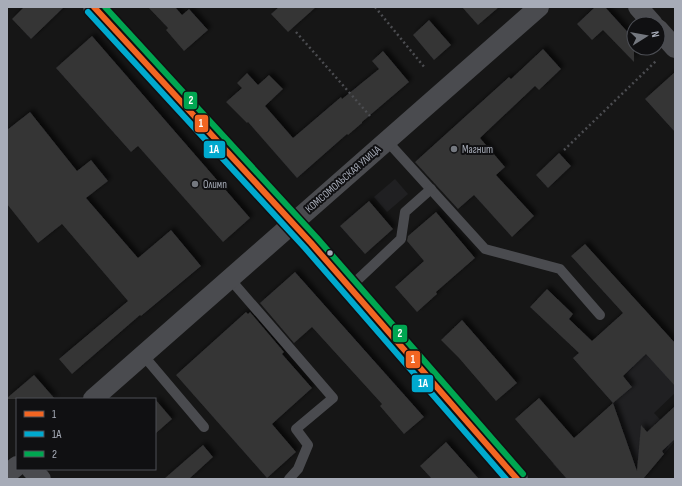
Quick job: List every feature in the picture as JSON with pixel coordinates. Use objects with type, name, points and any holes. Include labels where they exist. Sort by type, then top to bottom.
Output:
[{"type":"main road","points":[[94,7],[293,224],[517,479]]},
{"type":"street","name":"КОМСОМОЛЬСКАЯ УЛИЦА","points":[[94,398],[539,7]]},
{"type":"street","points":[[638,7],[646,16]]},
{"type":"street","points":[[666,38],[675,48]]},
{"type":"street","points":[[7,474],[16,467]]},
{"type":"street","points":[[32,470],[41,479]]},
{"type":"lane","points":[[387,141],[484,249],[560,269],[600,315]]},
{"type":"lane","points":[[350,288],[401,239],[405,212],[430,189]]},
{"type":"lane","points":[[230,279],[333,398],[296,429],[308,445],[298,469],[289,479]]},
{"type":"lane","points":[[143,355],[204,427]]},
{"type":"path","points":[[375,7],[425,68]]},
{"type":"path","points":[[296,32],[370,116]]},
{"type":"path","points":[[564,150],[656,61]]},
{"type":"shaded area","points":[[395,179],[408,194],[387,212],[374,197]]},
{"type":"shaded area","points":[[637,301],[675,343],[675,393],[654,413],[675,435],[675,441],[643,479],[567,479],[553,464],[586,435],[583,430],[613,403],[573,358]]},
{"type":"building","points":[[24,7],[64,7],[31,39],[12,19]]},
{"type":"building","points":[[148,7],[175,7],[182,15],[189,9],[208,30],[184,51],[166,30],[168,28]]},
{"type":"building","points":[[279,7],[316,7],[288,32],[271,14]]},
{"type":"building","points":[[462,7],[499,7],[478,25]]},
{"type":"building","points":[[595,7],[605,7],[626,30],[626,54],[603,30],[592,40],[577,24]]},
{"type":"building","points":[[429,20],[451,45],[434,60],[413,35]]},
{"type":"building","points":[[92,36],[250,218],[223,242],[138,146],[131,152],[56,68]]},
{"type":"building","points":[[543,49],[561,69],[539,90],[535,86],[480,138],[505,167],[496,175],[534,216],[512,237],[474,195],[458,209],[415,162],[509,77],[511,79]]},
{"type":"building","points":[[383,51],[409,82],[297,178],[248,122],[247,123],[226,102],[242,88],[237,83],[247,73],[258,85],[269,75],[283,89],[265,106],[293,138],[341,97],[342,99],[379,69],[372,61]]},
{"type":"building","points":[[628,56],[634,56],[634,62]]},
{"type":"building","points":[[675,72],[675,132],[645,99]]},
{"type":"building","points":[[30,112],[77,171],[91,160],[108,181],[86,198],[138,258],[171,230],[201,266],[141,316],[140,315],[72,374],[59,359],[128,301],[62,224],[38,243],[7,204],[7,130]]},
{"type":"building","points":[[559,153],[571,166],[548,188],[536,175]]},
{"type":"building","points":[[369,201],[393,229],[365,254],[340,226]]},
{"type":"building","points":[[436,212],[475,258],[436,292],[437,294],[417,312],[395,287],[424,261],[407,241],[408,236]]},
{"type":"building","points":[[585,244],[675,343],[675,386],[646,354],[623,376],[632,387],[613,403],[573,358],[579,353],[530,307],[547,289],[573,314],[569,319],[592,341],[623,313],[571,256]]},
{"type":"building","points":[[295,272],[424,417],[404,434],[380,406],[382,404],[312,327],[294,343],[260,303]]},
{"type":"building","points":[[246,312],[248,314],[250,312],[284,352],[282,354],[312,388],[272,424],[296,452],[267,478],[176,375]]},
{"type":"building","points":[[462,320],[517,383],[496,401],[459,358],[441,340]]},
{"type":"building","points":[[34,375],[54,398],[7,399]]},
{"type":"building","points":[[539,398],[574,438],[613,403],[637,471],[641,425],[647,432],[675,406],[675,439],[662,451],[664,454],[643,479],[567,479],[515,419]]},
{"type":"building","points":[[156,400],[172,419],[156,433]]},
{"type":"building","points":[[446,442],[479,479],[432,479],[420,466]]},
{"type":"building","points":[[203,445],[213,457],[189,479],[164,479]]},
{"type":"transit line","name":"1","points":[[94,7],[311,243],[517,479]]},
{"type":"transit line","name":"2","points":[[105,7],[317,238],[523,474]]},
{"type":"transit line","name":"1А","points":[[88,12],[305,248],[506,479]]},
{"type":"place","name":"Магнит","points":[[454,149]]},
{"type":"place","name":"Олимп","points":[[195,184]]}]
